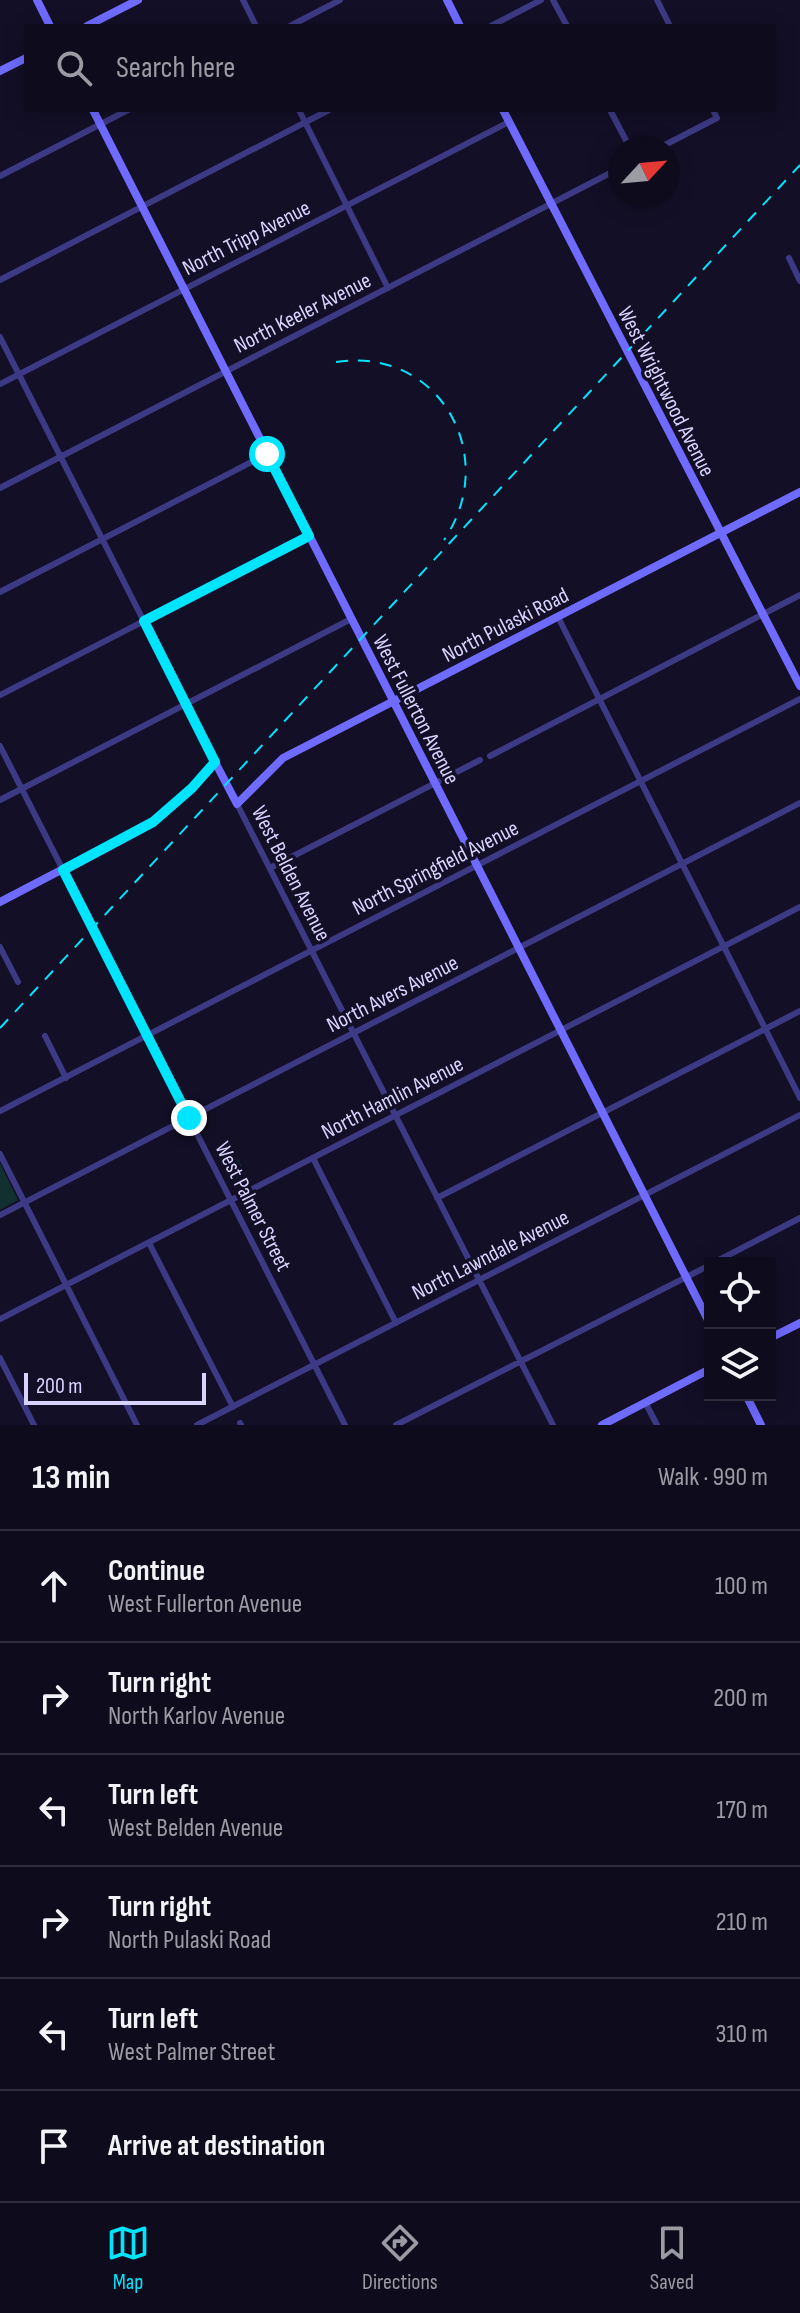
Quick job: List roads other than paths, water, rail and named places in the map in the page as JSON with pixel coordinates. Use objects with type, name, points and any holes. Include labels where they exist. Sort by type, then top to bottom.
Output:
[{"type":"main road","points":[[37,0],[49,24]]},
{"type":"main road","points":[[91,24],[138,0]]},
{"type":"main road","points":[[447,0],[459,24]]},
{"type":"main road","points":[[0,71],[24,59]]},
{"type":"main road","name":"West Fullerton Avenue","points":[[94,112],[704,1312]]},
{"type":"main road","name":"West Wrightwood Avenue","points":[[504,112],[800,686]]},
{"type":"main road","name":"North Pulaski Road","points":[[237,804],[280,760],[800,492]]},
{"type":"main road","points":[[0,902],[153,822],[192,788],[215,762]]},
{"type":"main road","name":"West Belden Avenue","points":[[215,762],[237,804]]},
{"type":"main road","points":[[776,1335],[800,1323]]},
{"type":"main road","points":[[602,1425],[704,1372]]},
{"type":"main road","points":[[749,1401],[761,1425]]},
{"type":"street","points":[[243,0],[255,24]]},
{"type":"street","points":[[294,24],[340,0]]},
{"type":"street","points":[[495,24],[541,0]]},
{"type":"street","points":[[553,0],[566,24]]},
{"type":"street","points":[[657,0],[669,24]]},
{"type":"street","points":[[0,176],[124,112]]},
{"type":"street","points":[[300,112],[388,288]]},
{"type":"street","points":[[0,280],[325,112]]},
{"type":"street","points":[[611,112],[624,136]]},
{"type":"street","points":[[680,137],[717,118],[714,112]]},
{"type":"street","name":"North Tripp Avenue","points":[[0,384],[509,122]]},
{"type":"street","name":"North Keeler Avenue","points":[[0,488],[608,174]]},
{"type":"street","points":[[789,258],[800,281]]},
{"type":"street","name":"West Belden Avenue","points":[[0,337],[215,762]]},
{"type":"street","points":[[0,592],[267,454]]},
{"type":"street","points":[[0,695],[309,536]]},
{"type":"street","points":[[490,756],[800,595]]},
{"type":"street","points":[[558,617],[800,1098]]},
{"type":"street","points":[[0,800],[351,619]]},
{"type":"street","name":"North Springfield Avenue","points":[[0,1111],[800,699]]},
{"type":"street","name":"West Palmer Street","points":[[0,746],[345,1425]]},
{"type":"street","points":[[270,868],[480,760]]},
{"type":"street","name":"North Avers Avenue","points":[[0,1215],[800,803]]},
{"type":"street","name":"West Belden Avenue","points":[[237,804],[553,1425]]},
{"type":"street","name":"North Hamlin Avenue","points":[[0,1319],[800,907]]},
{"type":"street","points":[[0,947],[18,982]]},
{"type":"street","points":[[437,1198],[800,1011]]},
{"type":"street","points":[[45,1036],[66,1078]]},
{"type":"street","name":"North Lawndale Avenue","points":[[197,1425],[800,1115]]},
{"type":"street","points":[[0,1154],[137,1425]]},
{"type":"street","points":[[313,1158],[396,1323]]},
{"type":"street","points":[[725,1257],[800,1218]]},
{"type":"street","points":[[149,1243],[233,1407]]},
{"type":"street","points":[[396,1425],[704,1268]]},
{"type":"street","points":[[0,1358],[34,1425]]},
{"type":"street","points":[[645,1402],[657,1425]]},
{"type":"railway","points":[[0,1028],[800,165]]},
{"type":"railway","points":[[336,362],[373,362],[404,371],[430,389],[450,414],[462,443],[466,474],[460,508],[444,540]]}]
